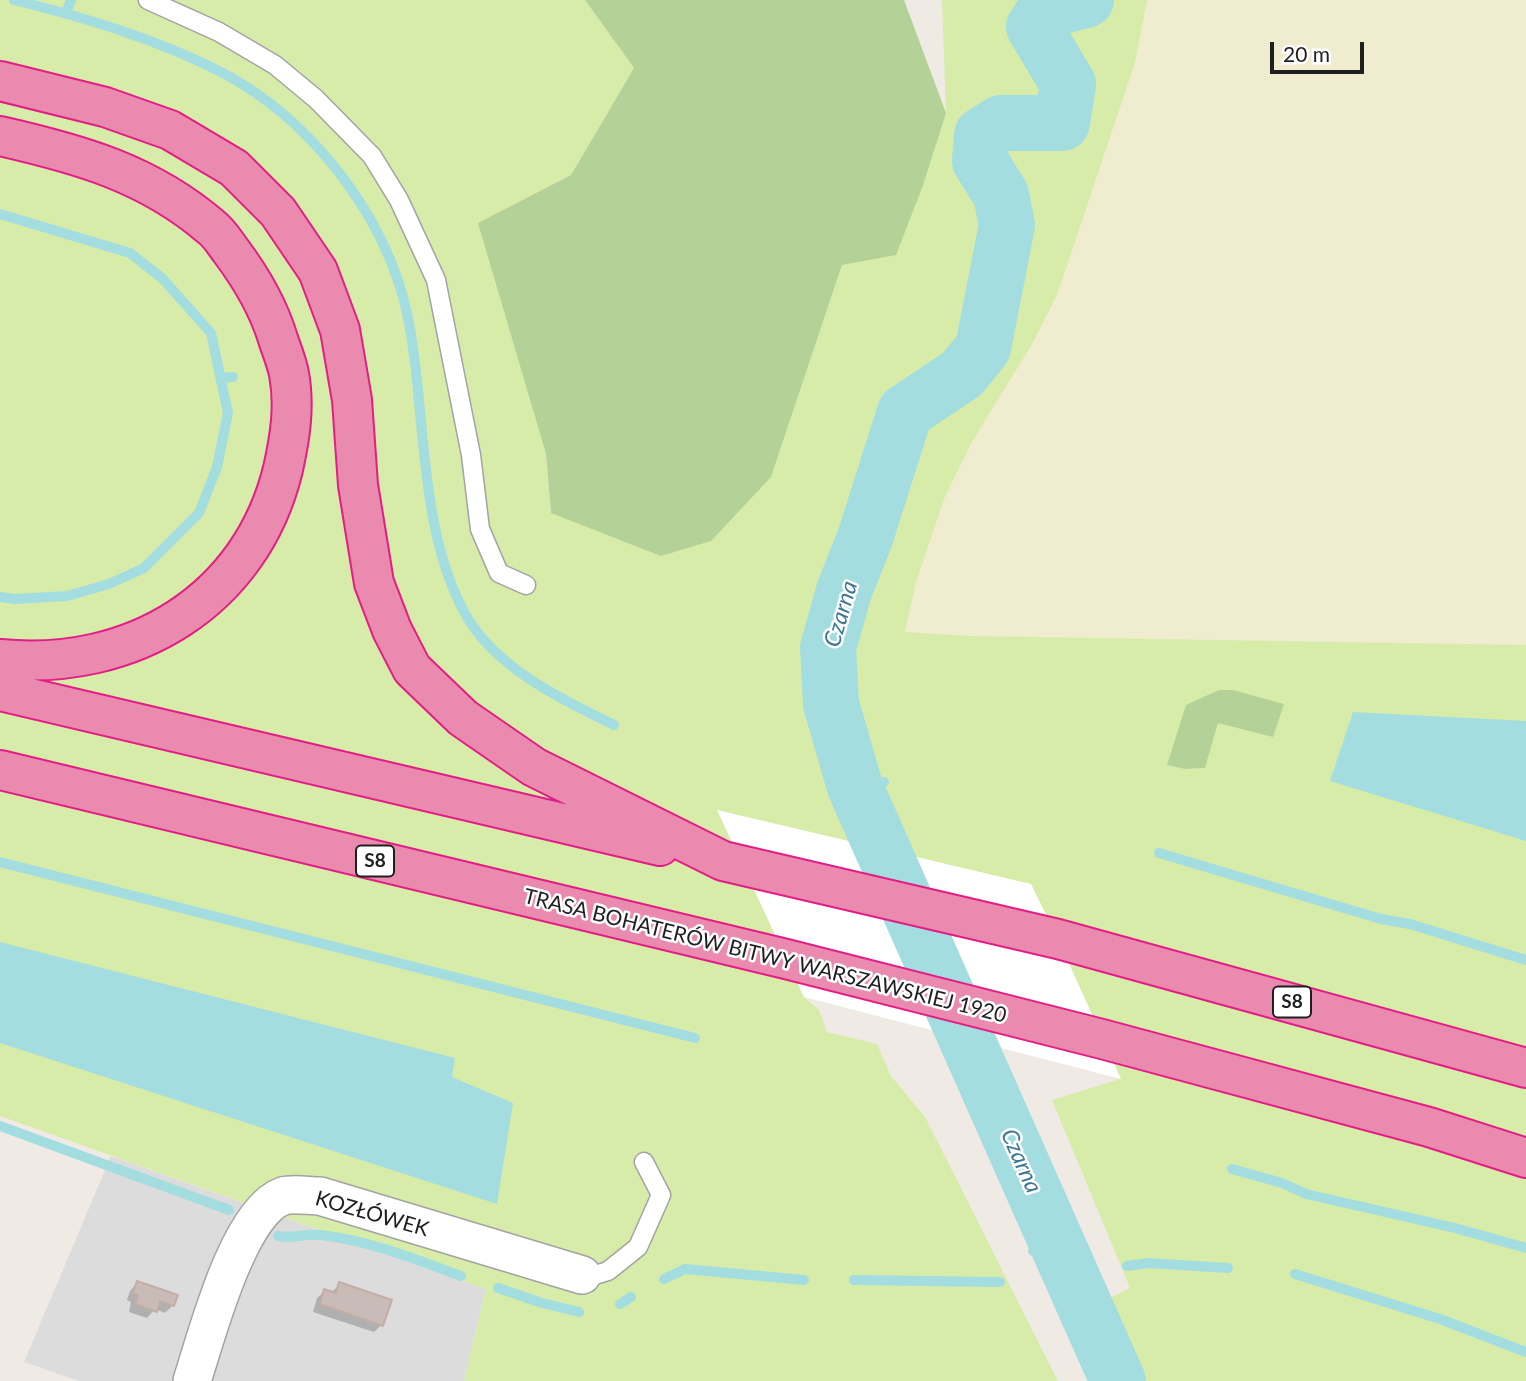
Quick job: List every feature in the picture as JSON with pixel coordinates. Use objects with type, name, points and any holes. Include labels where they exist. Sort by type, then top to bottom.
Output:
[{"type":"highway","points":[[6,81],[105,107],[170,130],[234,168],[278,212],[318,271],[340,330],[352,400],[358,485],[374,583],[412,669],[463,718],[534,767],[733,862]]},
{"type":"highway","points":[[0,136],[92,160],[132,175],[213,228],[254,283],[271,316],[289,375],[292,421],[278,491],[264,524],[229,578],[199,605],[159,630],[122,647],[75,659],[33,663],[0,659]]},
{"type":"highway","name":"S8","points":[[0,691],[1058,939],[1526,1068]]},
{"type":"highway","name":"TRASA BOHATERÓW BITWY WARSZAWSKIEJ 1920","points":[[0,769],[1102,1039],[1429,1127],[1526,1158]]},
{"type":"street","name":"KOZŁÓWEK","points":[[192,1381],[225,1283],[246,1234],[262,1209],[283,1196],[320,1196],[582,1275]]},
{"type":"lane","points":[[148,0],[219,32],[275,65],[316,99],[372,156],[399,200],[436,280],[471,455],[480,529],[499,573],[526,585]]},
{"type":"lane","points":[[582,1275],[608,1271],[638,1247],[661,1195],[644,1162]]},
{"type":"shaded area","points":[[1147,0],[1526,0],[1526,645],[972,636],[905,632],[916,582],[944,499],[972,442],[1031,346],[1107,149],[1135,63]]},
{"type":"shaded area","points":[[111,1156],[486,1289],[464,1381],[79,1381],[24,1362]]},
{"type":"green space","points":[[0,0],[585,0],[634,68],[571,175],[479,223],[546,454],[551,513],[771,477],[842,265],[946,113],[942,0],[1147,0],[1135,63],[1057,295],[1031,346],[972,442],[944,499],[916,582],[905,632],[972,636],[1526,645],[1526,1381],[1142,1381],[1106,1300],[1130,1288],[1052,1100],[1120,1079],[1058,939],[718,810],[804,997],[819,1010],[827,1032],[877,1044],[891,1076],[925,1117],[1058,1381],[464,1381],[486,1289],[0,1116]],"holes":[[[1233,690],[1218,722],[1205,768],[1186,769],[1167,765]]]},
{"type":"green space","points":[[585,0],[904,0],[946,113],[922,188],[896,255],[842,265],[771,477],[711,541],[661,556],[551,513],[546,454],[478,223],[571,175],[634,68]]},
{"type":"green space","points":[[1219,690],[1233,690],[1284,704],[1273,737],[1218,723],[1205,768],[1185,769],[1167,765],[1186,705]]},
{"type":"water","points":[[1353,712],[1526,721],[1526,841],[1330,781]]},
{"type":"water","points":[[0,942],[455,1058],[452,1077],[513,1103],[497,1204],[0,1043]]},
{"type":"pier","points":[[717,810],[1031,884],[1121,1079],[804,997]]},
{"type":"building","points":[[137,1281],[178,1295],[174,1306],[160,1301],[157,1312],[135,1304],[138,1295],[133,1293]]},
{"type":"building","points":[[339,1282],[392,1300],[383,1326],[320,1304],[324,1289],[336,1293]]},
{"type":"waterway","points":[[14,0],[121,31],[173,50],[223,73],[282,113],[334,166],[374,227],[402,293],[413,348],[431,505],[445,567],[456,596],[483,639],[516,670],[554,694],[614,725]]},
{"type":"waterway","points":[[66,13],[71,0]]},
{"type":"waterway","name":"Czarna","points":[[1086,0],[1045,10],[1034,27],[1068,84],[1062,123],[1001,123],[982,135],[980,161],[1001,195],[1007,225],[983,348],[962,374],[905,412],[865,538],[844,591],[828,648],[831,704],[855,787],[1118,1381]]},
{"type":"waterway","points":[[0,214],[130,253],[162,278],[211,333],[228,413],[217,467],[199,513],[144,568],[109,584],[67,596],[15,599],[0,597]]},
{"type":"waterway","points":[[222,378],[233,377]]},
{"type":"waterway","points":[[816,699],[831,704]]},
{"type":"waterway","points":[[855,787],[884,782]]},
{"type":"waterway","points":[[1159,853],[1526,960]]},
{"type":"waterway","points":[[0,862],[695,1038]]},
{"type":"waterway","points":[[0,1126],[229,1210]]},
{"type":"waterway","points":[[1232,1169],[1282,1183],[1306,1194],[1455,1228],[1526,1248]]},
{"type":"waterway","points":[[278,1236],[316,1235],[339,1238],[392,1251],[461,1276]]},
{"type":"waterway","name":"Czarna","points":[[1033,1251],[1043,1252],[1091,1279]]},
{"type":"waterway","points":[[1127,1266],[1148,1263],[1228,1268]]},
{"type":"waterway","points":[[664,1279],[685,1269],[804,1280]]},
{"type":"waterway","points":[[1295,1274],[1440,1319],[1526,1352]]},
{"type":"waterway","points":[[854,1280],[1000,1282]]},
{"type":"waterway","points":[[498,1288],[579,1312]]},
{"type":"waterway","points":[[620,1304],[631,1297]]}]
